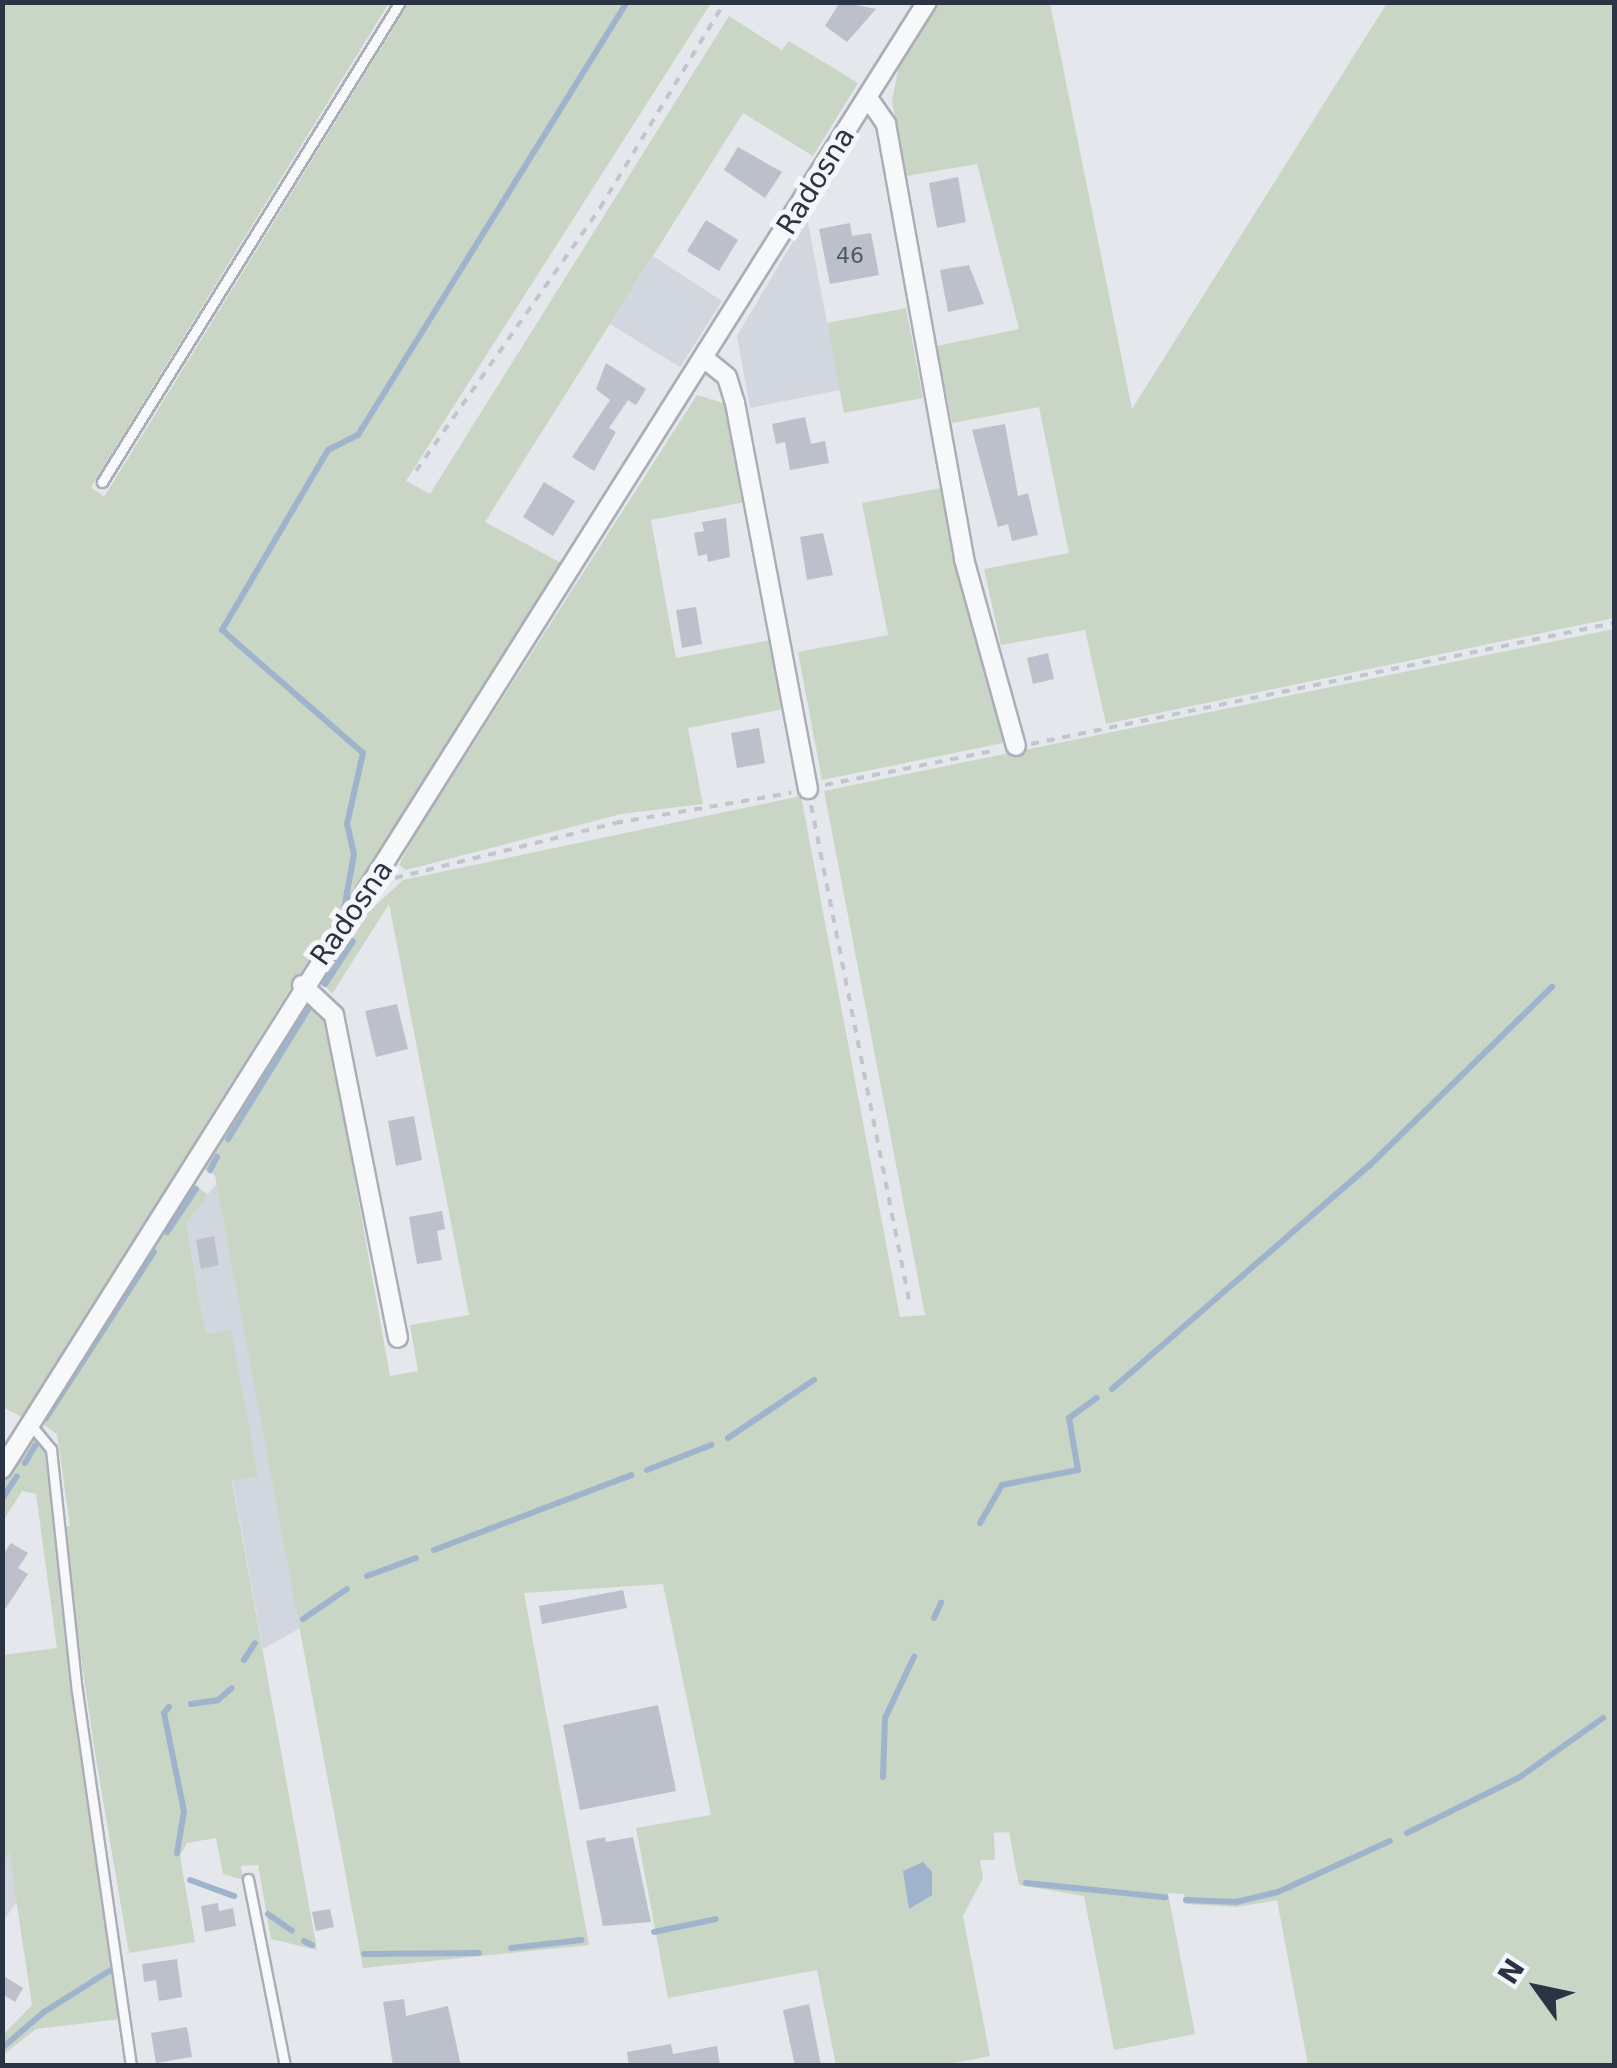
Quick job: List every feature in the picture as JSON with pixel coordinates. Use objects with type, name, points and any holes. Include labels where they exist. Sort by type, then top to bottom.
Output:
[{"type":"street","name":"Radosna","points":[[2,1469],[302,984],[376,882],[927,2]]},
{"type":"street","points":[[868,98],[886,124],[964,559],[1016,746]]},
{"type":"street","points":[[705,359],[726,376],[736,404],[808,789]]},
{"type":"street","points":[[302,984],[334,1015],[398,1338]]},
{"type":"lane","points":[[102,482],[400,2]]},
{"type":"lane","points":[[30,1424],[51,1450],[76,1691],[131,2066]]},
{"type":"lane","points":[[248,1879],[285,2066]]},
{"type":"path","points":[[416,471],[600,208],[726,2]]},
{"type":"path","points":[[376,882],[615,822],[808,789],[1614,623]]},
{"type":"path","points":[[808,789],[910,1305]]},
{"type":"shaded area","points":[[807,218],[840,390],[750,408],[737,336]]},
{"type":"shaded area","points":[[653,256],[722,301],[680,367],[610,324]]},
{"type":"shaded area","points":[[217,1183],[300,1628],[263,1649],[186,1222]]},
{"type":"shaded area","points":[[9,1851],[17,1902],[3,1921],[3,1861]]},
{"type":"green space","points":[[2,3],[389,3],[91,487],[104,497],[409,3],[711,3],[406,481],[430,494],[729,16],[782,50],[789,41],[858,83],[813,156],[743,113],[485,522],[567,566],[292,986],[22,1417],[2,1407]]},
{"type":"green space","points":[[936,3],[1050,3],[1132,409],[1387,3],[1614,3],[1614,618],[1106,724],[1085,630],[1001,645],[984,569],[1069,553],[1039,407],[952,423],[937,346],[1019,329],[977,164],[906,176],[892,101],[899,64]]},
{"type":"green space","points":[[906,308],[923,398],[844,413],[827,323]]},
{"type":"green space","points":[[697,395],[726,404],[745,502],[651,520],[676,658],[771,640],[784,709],[688,728],[703,804],[621,814],[406,870],[399,865],[415,835]]},
{"type":"green space","points":[[941,488],[1003,743],[822,780],[798,652],[888,635],[862,503]]},
{"type":"green space","points":[[1614,629],[1614,2065],[1308,2065],[1277,1900],[1237,1907],[1185,1904],[1184,1894],[1168,1893],[1195,2034],[1114,2050],[1084,1896],[1019,1885],[1009,1832],[994,1833],[995,1860],[980,1860],[983,1878],[963,1916],[990,2056],[945,2065],[836,2065],[817,1970],[668,1998],[636,1828],[711,1815],[663,1584],[524,1593],[589,1945],[363,1968],[215,1175],[202,1168],[302,997],[324,1008],[390,1376],[418,1371],[410,1325],[469,1315],[389,904],[332,994],[316,974],[346,933],[403,880],[801,796],[900,1317],[925,1315],[824,791]]},
{"type":"green space","points":[[192,1183],[208,1195],[186,1223],[206,1334],[231,1330],[258,1476],[232,1481],[317,1950],[271,1939],[258,1865],[241,1866],[243,1880],[223,1874],[216,1838],[187,1843],[180,1856],[195,1942],[129,1953],[95,1753],[62,1528],[70,1526],[57,1434],[44,1425],[44,1411]]},
{"type":"green space","points":[[35,1435],[45,1453],[121,2019],[36,2029],[3,2055],[3,2035],[32,2005],[9,1852],[3,1861],[2,1655],[57,1648],[36,1494],[22,1491],[3,1521],[3,1482]]},
{"type":"water","points":[[923,1862],[932,1872],[932,1895],[909,1909],[903,1871]]},
{"type":"building","points":[[840,2],[876,9],[847,42],[825,26]]},
{"type":"building","points":[[738,147],[782,172],[765,198],[724,170]]},
{"type":"building","points":[[958,177],[966,222],[937,228],[929,183]]},
{"type":"building","points":[[706,220],[738,240],[719,271],[687,251]]},
{"type":"building","points":[[850,223],[852,236],[871,233],[879,275],[830,284],[819,229]]},
{"type":"building","points":[[969,265],[984,304],[948,312],[940,270]]},
{"type":"building","points":[[606,363],[646,389],[636,405],[628,400],[609,428],[616,432],[594,471],[572,457],[610,400],[596,389]]},
{"type":"building","points":[[805,417],[811,444],[825,441],[829,463],[790,470],[785,442],[776,444],[772,424]]},
{"type":"building","points":[[1005,424],[1018,496],[1028,493],[1038,535],[1012,541],[1008,524],[998,527],[972,430]]},
{"type":"building","points":[[544,482],[575,501],[553,536],[523,517]]},
{"type":"building","points":[[726,518],[730,557],[708,562],[707,554],[698,556],[694,533],[704,531],[702,522]]},
{"type":"building","points":[[823,533],[833,575],[807,580],[800,537]]},
{"type":"building","points":[[696,607],[702,644],[682,648],[676,610]]},
{"type":"building","points":[[1048,653],[1054,679],[1033,684],[1027,658]]},
{"type":"building","points":[[759,728],[765,763],[737,768],[731,733]]},
{"type":"building","points":[[397,1004],[408,1049],[376,1057],[365,1011]]},
{"type":"building","points":[[414,1116],[422,1160],[396,1166],[388,1121]]},
{"type":"building","points":[[442,1211],[445,1229],[437,1231],[442,1260],[417,1264],[409,1217]]},
{"type":"building","points":[[214,1236],[219,1265],[201,1269],[196,1240]]},
{"type":"building","points":[[11,1543],[28,1553],[18,1568],[28,1574],[2,1614],[2,1556]]},
{"type":"building","points":[[623,1590],[627,1608],[542,1624],[539,1606]]},
{"type":"building","points":[[658,1705],[676,1791],[580,1810],[563,1725]]},
{"type":"building","points":[[605,1837],[606,1842],[633,1837],[651,1922],[603,1926],[586,1841]]},
{"type":"building","points":[[218,1903],[219,1911],[233,1908],[236,1926],[205,1932],[201,1906]]},
{"type":"building","points":[[330,1909],[334,1927],[316,1931],[312,1912]]},
{"type":"building","points":[[177,1959],[182,1997],[159,2001],[156,1980],[144,1982],[142,1964]]},
{"type":"building","points":[[2,1975],[23,1988],[15,2002],[2,1994]]},
{"type":"building","points":[[404,1999],[406,2016],[448,2006],[461,2066],[393,2066],[383,2002]]},
{"type":"building","points":[[809,2004],[821,2066],[795,2066],[783,2010]]},
{"type":"building","points":[[187,2027],[192,2057],[156,2063],[151,2033]]},
{"type":"building","points":[[671,2044],[673,2054],[717,2046],[720,2066],[629,2066],[627,2052]]},
{"type":"waterway","points":[[344,909],[354,854],[347,824],[363,753],[222,630],[328,450],[358,435],[627,2]]},
{"type":"waterway","points":[[325,984],[353,941]]},
{"type":"waterway","points":[[1112,1389],[1370,1165],[1552,987]]},
{"type":"waterway","points":[[228,1139],[310,1006]]},
{"type":"waterway","points":[[210,1170],[217,1157]]},
{"type":"waterway","points":[[167,1232],[196,1189]]},
{"type":"waterway","points":[[46,1418],[154,1252]]},
{"type":"waterway","points":[[728,1438],[814,1380]]},
{"type":"waterway","points":[[980,1523],[1002,1485],[1078,1470],[1069,1418],[1097,1398]]},
{"type":"waterway","points":[[647,1470],[711,1445]]},
{"type":"waterway","points":[[25,1463],[35,1446]]},
{"type":"waterway","points":[[434,1550],[631,1475]]},
{"type":"waterway","points":[[2,1499],[17,1476]]},
{"type":"waterway","points":[[367,1576],[416,1558]]},
{"type":"waterway","points":[[303,1619],[347,1589]]},
{"type":"waterway","points":[[934,1618],[941,1603]]},
{"type":"waterway","points":[[244,1660],[255,1643]]},
{"type":"waterway","points":[[883,1777],[885,1718],[914,1657]]},
{"type":"waterway","points":[[191,1704],[218,1700],[232,1688]]},
{"type":"waterway","points":[[169,1707],[164,1713],[184,1811],[177,1853]]},
{"type":"waterway","points":[[1407,1833],[1520,1777],[1603,1718]]},
{"type":"waterway","points":[[1186,1900],[1236,1902],[1278,1892],[1390,1841]]},
{"type":"waterway","points":[[190,1880],[234,1896]]},
{"type":"waterway","points":[[1026,1883],[1165,1897]]},
{"type":"waterway","points":[[268,1914],[292,1931]]},
{"type":"waterway","points":[[654,1932],[716,1919]]},
{"type":"waterway","points":[[511,1948],[582,1940]]},
{"type":"waterway","points":[[304,1941],[312,1945]]},
{"type":"waterway","points":[[364,1954],[479,1953]]},
{"type":"waterway","points":[[2,2048],[44,2012],[109,1971]]}]
